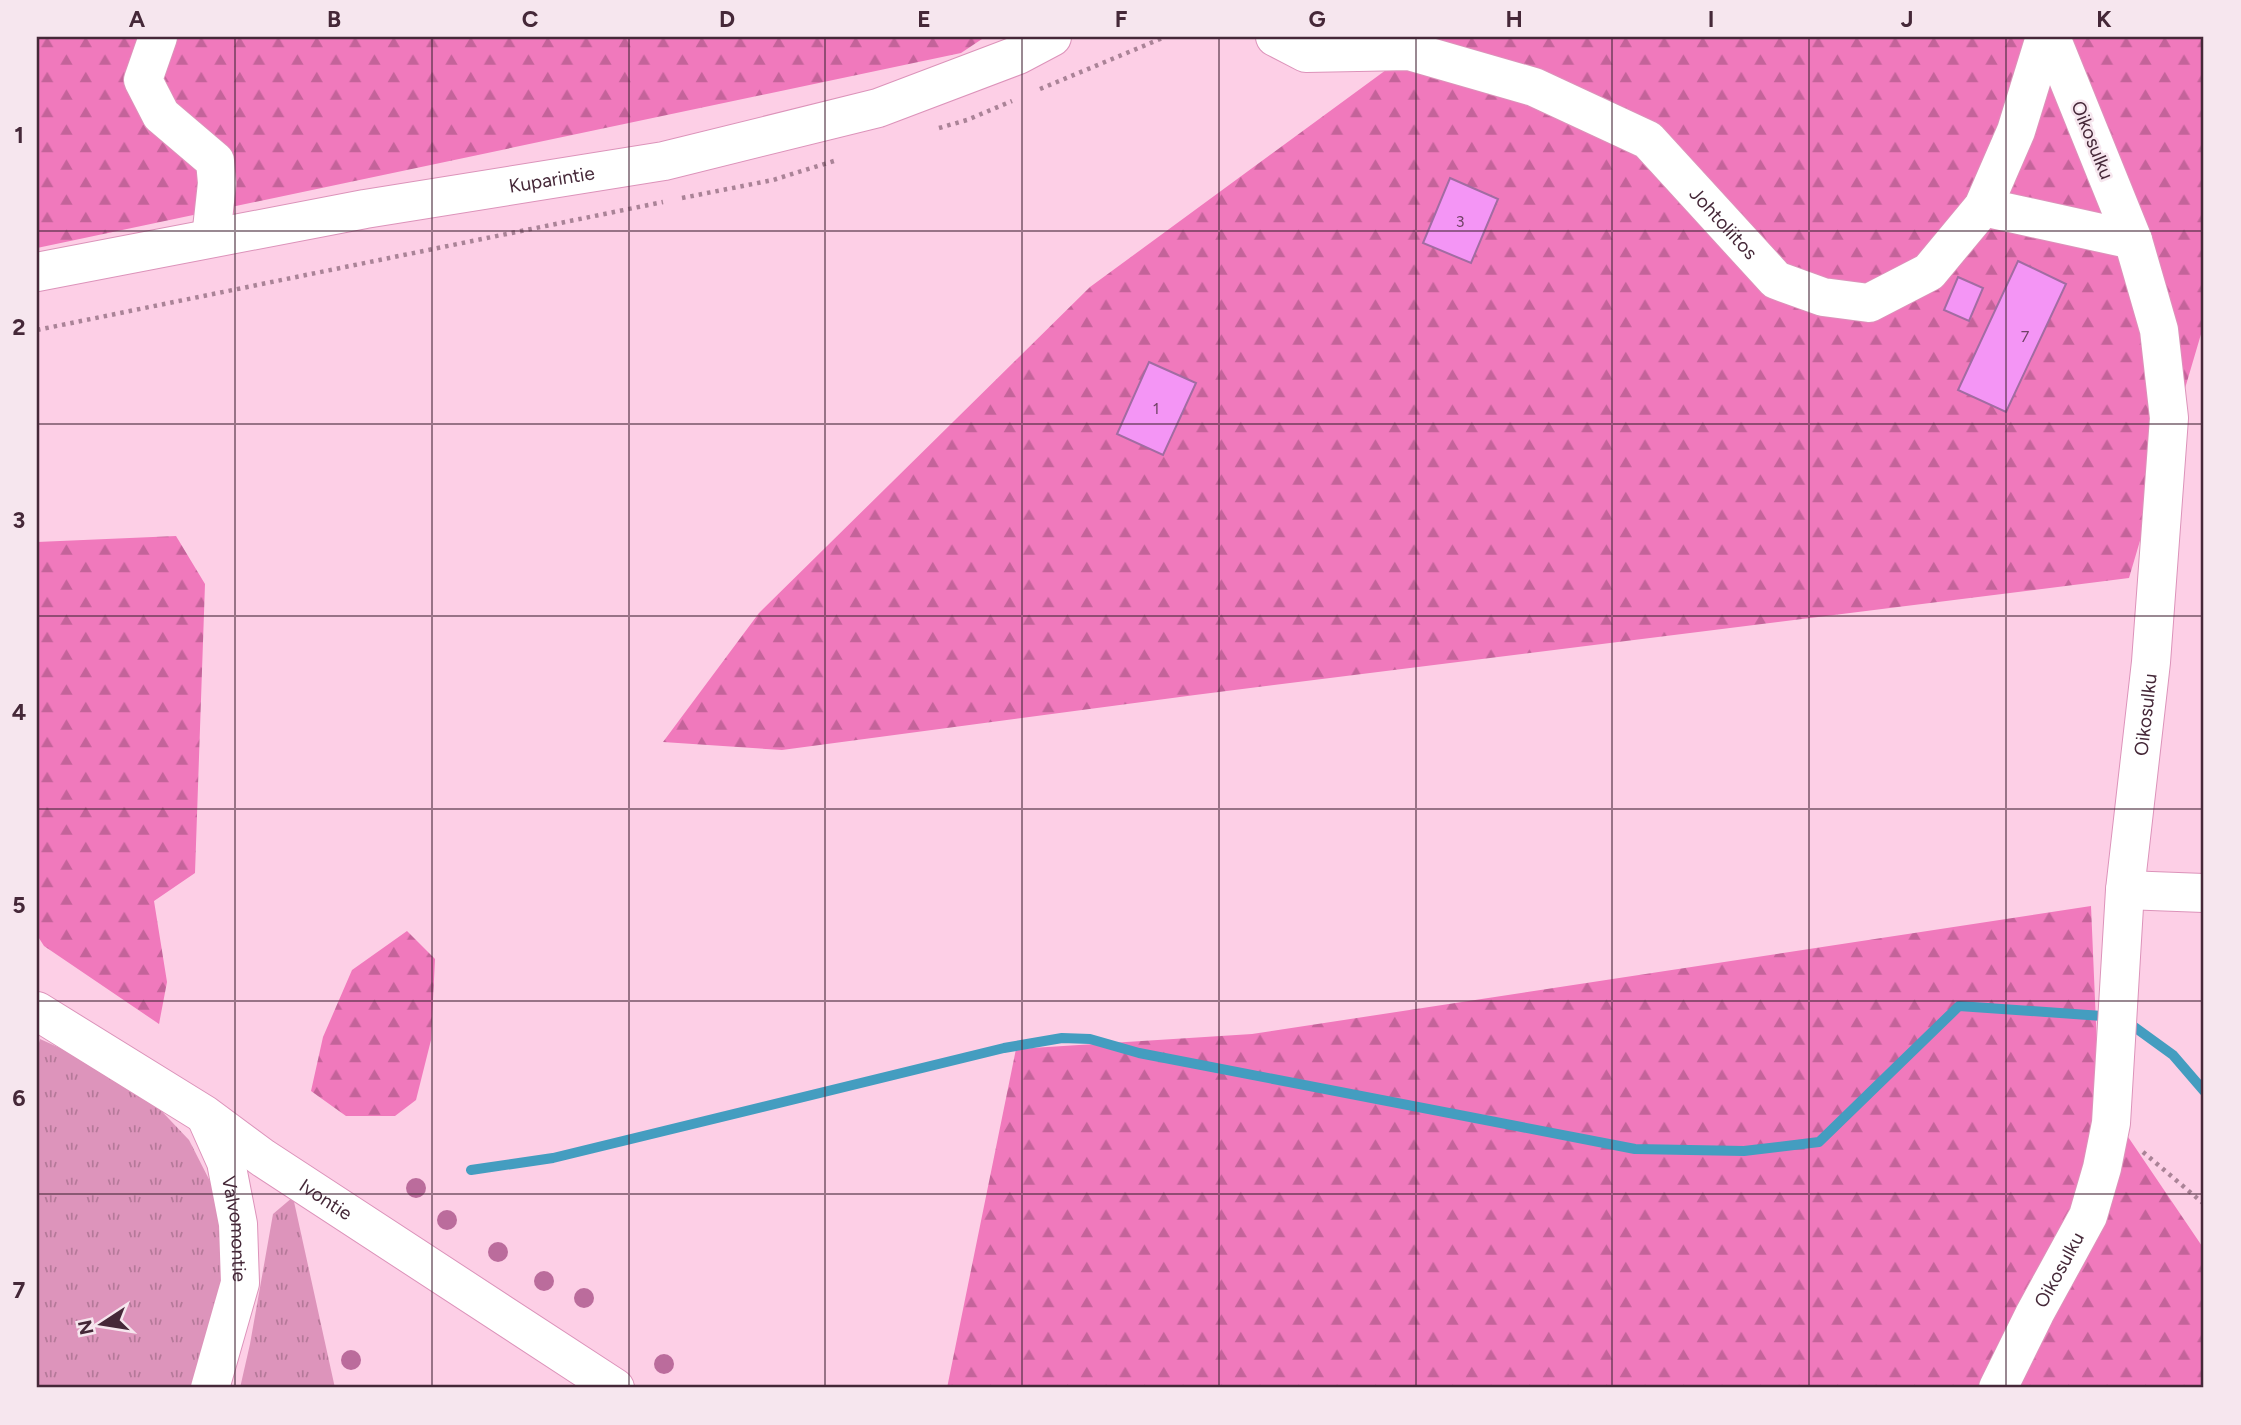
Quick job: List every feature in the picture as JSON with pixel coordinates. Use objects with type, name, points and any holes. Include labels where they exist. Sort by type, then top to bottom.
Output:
[{"type":"street","points":[[158,37],[143,80],[161,115],[215,161],[217,183],[211,237]]},
{"type":"street","name":"Kuparintie","points":[[37,272],[365,209],[664,161],[878,108],[1018,55],[1052,37]]},
{"type":"street","name":"Johtoliitos","points":[[1275,37],[1306,53],[1409,51],[1534,87],[1648,140],[1776,280],[1823,297],[1870,303],[1929,272],[1983,207],[2017,131],[2045,37]]},
{"type":"street","name":"Oikosulku","points":[[1998,1388],[2088,1216],[2111,1123],[2125,890],[2151,662],[2169,418],[2159,330],[2133,240],[2051,37]]},
{"type":"street","points":[[1983,207],[2133,240]]},
{"type":"street","points":[[2125,890],[2204,893]]},
{"type":"street","name":"Ivontie","points":[[37,1011],[205,1115],[263,1158],[615,1388]]},
{"type":"street","name":"Valvomontie","points":[[205,1115],[226,1161],[238,1224],[240,1283],[210,1388]]},
{"type":"path","points":[[2111,1123],[2204,1204]]},
{"type":"green space","points":[[37,37],[985,37],[961,53],[37,248]]},
{"type":"green space","points":[[1431,37],[2204,37],[2204,324],[2129,578],[1195,695],[782,750],[663,742],[759,613],[1090,287]]},
{"type":"green space","points":[[176,536],[205,584],[195,873],[154,901],[167,982],[159,1024],[44,946],[37,935],[37,542]]},
{"type":"green space","points":[[2091,906],[2099,1094],[2204,1249],[2204,1388],[947,1388],[1016,1049],[1252,1034]]},
{"type":"green space","points":[[407,931],[435,959],[431,1040],[416,1100],[395,1116],[346,1116],[311,1091],[323,1037],[352,970]]},
{"type":"green space","points":[[40,1039],[133,1081],[189,1140],[217,1195],[230,1256],[197,1388],[37,1388],[37,1051]]},
{"type":"green space","points":[[293,1197],[335,1388],[240,1388],[273,1214]]},
{"type":"building","points":[[1450,178],[1498,199],[1471,263],[1423,243]]},
{"type":"building","points":[[2018,261],[2066,284],[2006,412],[1958,390]]},
{"type":"building","points":[[1958,277],[1983,288],[1969,321],[1944,310]]},
{"type":"building","points":[[1149,362],[1196,383],[1163,455],[1117,434]]},
{"type":"waterway","points":[[471,1170],[553,1158],[1004,1048],[1062,1038],[1090,1039],[1139,1053],[1635,1149],[1744,1151],[1819,1142],[1959,1006],[2102,1016]]},
{"type":"waterway","points":[[2133,1026],[2173,1055],[2204,1091]]}]
